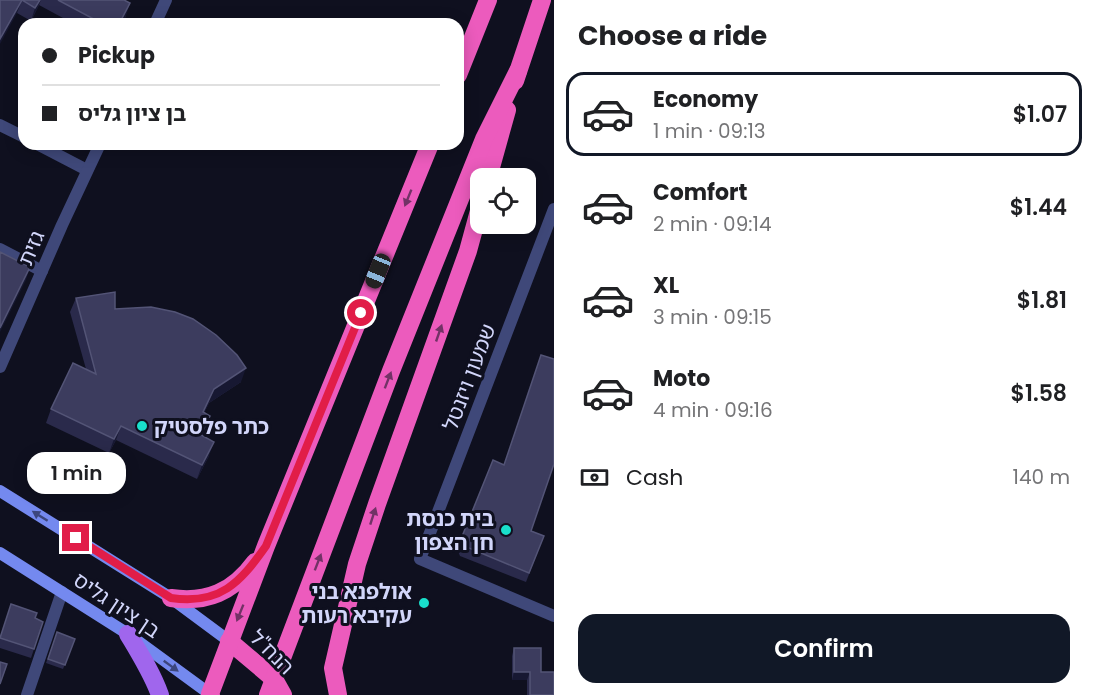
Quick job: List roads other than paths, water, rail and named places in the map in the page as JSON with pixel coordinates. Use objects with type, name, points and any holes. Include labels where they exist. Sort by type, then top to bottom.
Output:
[{"type":"highway","points":[[464,60],[488,0]]},
{"type":"highway","points":[[491,168],[518,71],[542,0]]},
{"type":"highway","points":[[271,687],[391,371],[479,150],[518,71]]},
{"type":"highway","points":[[210,695],[266,546],[428,150]]},
{"type":"highway","points":[[338,695],[333,668],[357,564],[473,234]]},
{"type":"highway","points":[[171,598],[198,599],[214,596],[228,589],[241,578],[266,546]]},
{"type":"highway","name":"הנח\"ל","points":[[229,640],[271,687],[283,695]]},
{"type":"main road","points":[[128,634],[143,658],[160,695]]},
{"type":"street","points":[[158,18],[166,0]]},
{"type":"street","points":[[0,125],[18,134]]},
{"type":"street","points":[[49,150],[87,170]]},
{"type":"street","name":"גזית","points":[[0,368],[97,150]]},
{"type":"street","name":"שמעון ויזנטל","points":[[554,209],[420,559],[554,616]]},
{"type":"street","points":[[0,249],[42,271]]},
{"type":"street","name":"בן ציון גליס","points":[[0,491],[171,598],[229,640]]},
{"type":"street","name":"בן ציון גליס","points":[[0,553],[128,634],[210,695]]},
{"type":"street","points":[[27,695],[62,592]]},
{"type":"place","name":"כתר פלסטיק","points":[[142,426]]},
{"type":"place","name":"בית כנסת חן הצפון","points":[[506,530]]},
{"type":"place","name":"אולפנא בני עקיבא רעות","points":[[424,603]]}]
